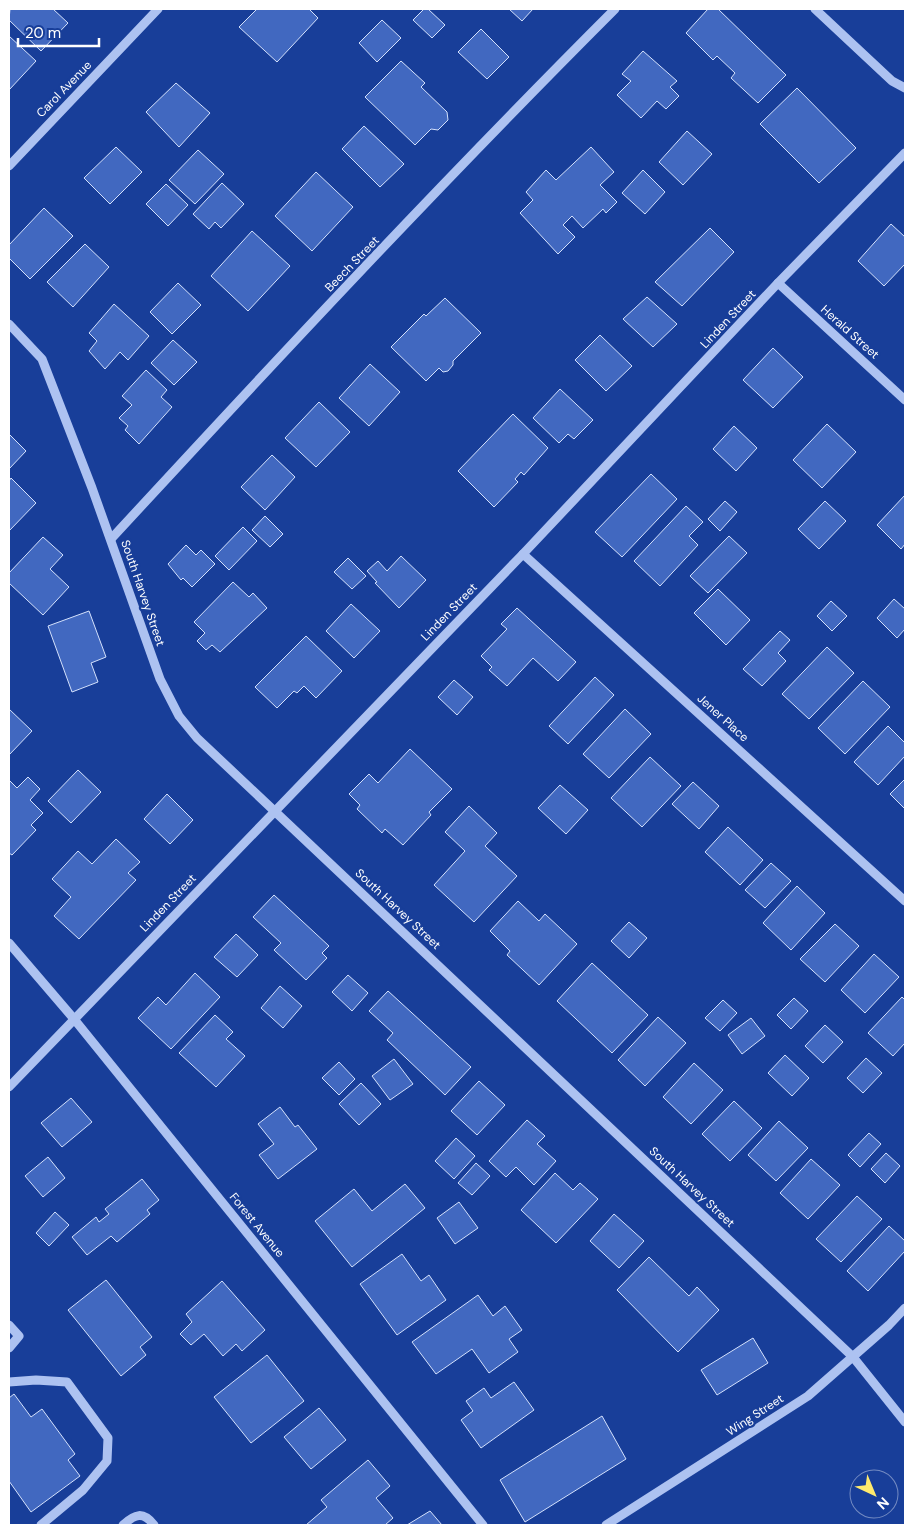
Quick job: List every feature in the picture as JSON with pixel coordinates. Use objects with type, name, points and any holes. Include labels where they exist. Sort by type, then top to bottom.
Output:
[{"type":"street","name":"Carol Avenue","points":[[9,166],[158,9]]},
{"type":"street","name":"Beech Street","points":[[111,539],[313,322],[545,78],[615,9]]},
{"type":"street","points":[[815,9],[892,81],[905,88]]},
{"type":"street","name":"Linden Street","points":[[9,1087],[274,810],[523,554],[778,283],[905,153]]},
{"type":"street","name":"Herald Street","points":[[778,283],[905,400]]},
{"type":"street","name":"South Harvey Street","points":[[9,324],[42,359],[111,539],[160,679],[179,716],[197,738],[853,1357],[905,1422]]},
{"type":"street","name":"Jener Place","points":[[523,554],[905,901]]},
{"type":"street","name":"Forest Avenue","points":[[9,943],[74,1019],[483,1525]]},
{"type":"street","name":"Wing Street","points":[[606,1525],[808,1396],[905,1308]]},
{"type":"street","points":[[9,1326],[19,1336],[9,1348]]},
{"type":"street","points":[[9,1382],[36,1380],[67,1382],[108,1438],[107,1461],[83,1490],[41,1525]]},
{"type":"street","points":[[123,1525],[130,1519],[141,1515],[148,1518],[154,1525]]},
{"type":"building","points":[[10,9],[53,9],[68,23],[41,51],[9,20]]},
{"type":"building","points":[[257,9],[309,9],[318,18],[277,62],[239,27]]},
{"type":"building","points":[[424,9],[428,9],[445,25],[432,38],[413,20]]},
{"type":"building","points":[[509,9],[533,9],[522,21]]},
{"type":"building","points":[[708,9],[718,9],[786,75],[758,103],[731,78],[735,73],[717,56],[713,60],[686,33]]},
{"type":"building","points":[[382,20],[401,38],[377,62],[359,43]]},
{"type":"building","points":[[481,29],[509,57],[487,79],[458,52]]},
{"type":"building","points":[[9,36],[36,61],[9,90]]},
{"type":"building","points":[[643,51],[677,81],[670,87],[679,96],[666,109],[657,101],[641,118],[617,95],[631,81],[622,74]]},
{"type":"building","points":[[401,61],[425,83],[421,87],[447,112],[448,120],[438,130],[431,129],[415,145],[365,97]]},
{"type":"building","points":[[176,83],[210,113],[179,147],[146,112]]},
{"type":"building","points":[[797,88],[856,148],[819,183],[760,124]]},
{"type":"building","points":[[364,126],[404,164],[380,187],[342,149]]},
{"type":"building","points":[[687,131],[712,154],[683,185],[659,162]]},
{"type":"building","points":[[116,147],[142,172],[110,204],[84,178]]},
{"type":"building","points":[[591,147],[614,172],[600,185],[617,202],[606,213],[603,209],[583,228],[572,216],[563,225],[575,237],[558,254],[520,213],[533,200],[526,192],[546,170],[556,180]]},
{"type":"building","points":[[198,150],[224,174],[195,204],[169,180]]},
{"type":"building","points":[[643,170],[665,192],[645,214],[622,193]]},
{"type":"building","points":[[316,172],[353,207],[312,251],[275,216]]},
{"type":"building","points":[[222,183],[244,204],[221,228],[215,222],[209,229],[193,214]]},
{"type":"building","points":[[166,184],[188,205],[168,226],[146,204]]},
{"type":"building","points":[[44,208],[73,236],[30,279],[9,258],[9,245]]},
{"type":"building","points":[[891,224],[905,237],[905,264],[884,286],[858,261]]},
{"type":"building","points":[[710,228],[734,252],[682,306],[655,282]]},
{"type":"building","points":[[252,231],[290,266],[248,311],[211,276]]},
{"type":"building","points":[[85,244],[109,267],[73,307],[47,282]]},
{"type":"building","points":[[178,283],[201,305],[172,334],[150,312]]},
{"type":"building","points":[[647,297],[677,324],[653,347],[623,319]]},
{"type":"building","points":[[445,298],[481,333],[453,361],[453,365],[448,371],[443,372],[439,368],[426,381],[391,347],[424,314],[426,316]]},
{"type":"building","points":[[114,304],[149,336],[128,360],[120,352],[105,369],[89,351],[97,341],[89,333]]},
{"type":"building","points":[[600,335],[632,366],[606,391],[575,360]]},
{"type":"building","points":[[173,340],[197,362],[174,385],[151,363]]},
{"type":"building","points":[[773,348],[803,377],[773,408],[743,380]]},
{"type":"building","points":[[370,364],[400,392],[369,426],[339,398]]},
{"type":"building","points":[[146,370],[167,390],[161,397],[172,407],[139,444],[125,430],[128,426],[119,418],[132,405],[122,396]]},
{"type":"building","points":[[560,389],[593,420],[574,439],[568,434],[559,443],[533,418]]},
{"type":"building","points":[[319,402],[350,432],[316,467],[285,438]]},
{"type":"building","points":[[513,414],[548,448],[524,475],[521,472],[515,479],[518,482],[494,507],[458,471]]},
{"type":"building","points":[[827,424],[856,452],[822,488],[793,460]]},
{"type":"building","points":[[734,426],[757,448],[736,471],[713,449]]},
{"type":"building","points":[[9,434],[26,451],[9,469]]},
{"type":"building","points":[[272,455],[295,477],[265,510],[241,487]]},
{"type":"building","points":[[651,474],[677,499],[622,557],[595,532]]},
{"type":"building","points":[[11,478],[36,503],[9,531],[9,481]]},
{"type":"building","points":[[905,495],[905,544],[901,549],[877,525]]},
{"type":"building","points":[[725,501],[737,512],[720,531],[708,519]]},
{"type":"building","points":[[825,501],[846,521],[819,549],[798,529]]},
{"type":"building","points":[[686,506],[703,522],[689,536],[698,545],[660,586],[634,561]]},
{"type":"building","points":[[265,516],[283,534],[270,547],[252,530]]},
{"type":"building","points":[[243,527],[257,541],[229,570],[215,556]]},
{"type":"building","points":[[729,536],[747,553],[708,593],[690,576]]},
{"type":"building","points":[[43,537],[63,555],[50,569],[69,587],[43,615],[9,583],[9,573]]},
{"type":"building","points":[[186,545],[196,555],[201,550],[215,564],[192,587],[183,578],[181,580],[168,564]]},
{"type":"building","points":[[401,556],[426,580],[399,608],[375,583],[377,582],[367,571],[378,561],[387,571]]},
{"type":"building","points":[[348,558],[366,576],[352,589],[334,572]]},
{"type":"building","points":[[233,582],[249,597],[253,593],[267,608],[220,652],[212,645],[206,650],[197,641],[205,633],[194,622]]},
{"type":"building","points":[[718,589],[750,620],[726,645],[694,613]]},
{"type":"building","points":[[894,599],[905,609],[905,629],[897,638],[877,618]]},
{"type":"building","points":[[831,601],[847,616],[832,631],[817,616]]},
{"type":"building","points":[[351,604],[380,631],[354,658],[326,631]]},
{"type":"building","points":[[517,608],[576,662],[558,681],[533,658],[507,686],[489,670],[492,667],[481,656],[507,629],[501,624]]},
{"type":"building","points":[[89,611],[106,657],[91,663],[98,682],[72,692],[48,626]]},
{"type":"building","points":[[780,631],[790,640],[778,653],[786,661],[762,686],[743,669]]},
{"type":"building","points":[[306,636],[342,671],[316,698],[304,686],[297,693],[294,691],[277,708],[255,687]]},
{"type":"building","points":[[827,647],[854,673],[809,719],[782,694]]},
{"type":"building","points":[[595,677],[614,695],[568,744],[549,726]]},
{"type":"building","points":[[454,680],[473,697],[457,715],[438,697]]},
{"type":"building","points":[[863,681],[890,707],[845,754],[818,728]]},
{"type":"building","points":[[9,709],[32,731],[9,755]]},
{"type":"building","points":[[625,709],[651,734],[609,778],[583,754]]},
{"type":"building","points":[[888,726],[905,743],[905,756],[878,785],[854,762]]},
{"type":"building","points":[[410,749],[452,789],[429,812],[431,815],[403,845],[385,829],[382,833],[357,809],[360,805],[349,794],[369,774],[378,783]]},
{"type":"building","points":[[650,757],[681,786],[642,827],[611,798]]},
{"type":"building","points":[[78,770],[101,792],[71,823],[48,801]]},
{"type":"building","points":[[28,777],[40,789],[30,800],[43,813],[31,825],[36,830],[12,855],[9,853],[9,780],[17,788]]},
{"type":"building","points":[[905,779],[905,809],[890,794]]},
{"type":"building","points":[[693,782],[719,806],[699,829],[672,804]]},
{"type":"building","points":[[560,785],[588,810],[566,834],[538,808]]},
{"type":"building","points":[[167,794],[193,820],[170,844],[144,819]]},
{"type":"building","points":[[469,806],[497,833],[485,846],[517,876],[474,922],[434,885],[465,851],[445,832]]},
{"type":"building","points":[[728,827],[763,860],[740,885],[705,852]]},
{"type":"building","points":[[116,839],[140,862],[128,873],[136,880],[79,939],[54,916],[71,897],[52,879],[78,851],[92,864]]},
{"type":"building","points":[[771,863],[791,881],[765,908],[745,890]]},
{"type":"building","points":[[797,886],[825,913],[791,950],[763,923]]},
{"type":"building","points":[[274,895],[329,946],[322,953],[327,958],[306,980],[274,950],[281,943],[253,917]]},
{"type":"building","points":[[518,901],[539,921],[545,914],[577,944],[539,985],[507,955],[510,951],[490,931]]},
{"type":"building","points":[[629,922],[647,938],[629,958],[611,941]]},
{"type":"building","points":[[835,924],[859,946],[825,982],[800,959]]},
{"type":"building","points":[[236,934],[258,955],[237,977],[214,957]]},
{"type":"building","points":[[874,954],[899,977],[865,1013],[841,990]]},
{"type":"building","points":[[592,963],[648,1015],[612,1053],[557,1001]]},
{"type":"building","points":[[195,973],[220,997],[171,1049],[138,1018],[158,997],[166,1005]]},
{"type":"building","points":[[348,975],[368,993],[352,1011],[332,992]]},
{"type":"building","points":[[280,986],[302,1006],[283,1028],[261,1008]]},
{"type":"building","points":[[388,991],[471,1067],[445,1095],[387,1040],[393,1033],[369,1011]]},
{"type":"building","points":[[902,997],[905,1000],[905,1043],[893,1056],[868,1033]]},
{"type":"building","points":[[794,998],[808,1011],[791,1029],[777,1015]]},
{"type":"building","points":[[723,1000],[737,1013],[720,1031],[705,1018]]},
{"type":"building","points":[[215,1015],[233,1032],[226,1039],[245,1056],[216,1087],[179,1053]]},
{"type":"building","points":[[658,1017],[686,1043],[645,1086],[618,1060]]},
{"type":"building","points":[[751,1018],[765,1036],[742,1054],[728,1035]]},
{"type":"building","points":[[825,1025],[843,1042],[823,1063],[805,1046]]},
{"type":"building","points":[[785,1055],[809,1078],[792,1096],[768,1073]]},
{"type":"building","points":[[866,1058],[882,1073],[863,1093],[847,1078]]},
{"type":"building","points":[[394,1059],[413,1084],[390,1100],[372,1076]]},
{"type":"building","points":[[339,1062],[355,1079],[339,1095],[322,1078]]},
{"type":"building","points":[[694,1063],[723,1090],[691,1124],[663,1097]]},
{"type":"building","points":[[479,1081],[505,1105],[477,1135],[451,1111]]},
{"type":"building","points":[[361,1083],[381,1104],[359,1125],[339,1104]]},
{"type":"building","points":[[71,1098],[92,1122],[62,1147],[41,1123]]},
{"type":"building","points":[[734,1101],[762,1128],[730,1161],[702,1134]]},
{"type":"building","points":[[280,1107],[295,1127],[298,1125],[317,1149],[278,1179],[259,1155],[274,1144],[258,1124]]},
{"type":"building","points":[[527,1120],[545,1136],[537,1144],[556,1161],[534,1185],[516,1167],[506,1177],[489,1161]]},
{"type":"building","points":[[779,1121],[808,1148],[776,1181],[748,1155]]},
{"type":"building","points":[[869,1133],[881,1144],[860,1167],[848,1155]]},
{"type":"building","points":[[456,1138],[475,1156],[454,1179],[435,1161]]},
{"type":"building","points":[[886,1153],[900,1166],[885,1183],[871,1169]]},
{"type":"building","points":[[48,1157],[65,1178],[43,1197],[25,1176]]},
{"type":"building","points":[[811,1159],[840,1185],[808,1219],[780,1193]]},
{"type":"building","points":[[476,1163],[490,1176],[472,1195],[458,1183]]},
{"type":"building","points":[[555,1173],[573,1190],[580,1183],[598,1199],[556,1243],[521,1210]]},
{"type":"building","points":[[142,1179],[159,1200],[147,1210],[150,1214],[117,1242],[111,1236],[87,1255],[72,1237],[96,1217],[99,1222],[109,1214],[105,1209]]},
{"type":"building","points":[[405,1184],[425,1208],[352,1267],[315,1221],[354,1189],[372,1211]]},
{"type":"building","points":[[857,1196],[882,1219],[841,1262],[816,1239]]},
{"type":"building","points":[[459,1202],[478,1228],[455,1244],[437,1218]]},
{"type":"building","points":[[55,1212],[69,1225],[49,1246],[36,1233]]},
{"type":"building","points":[[614,1214],[644,1241],[619,1268],[590,1241]]},
{"type":"building","points":[[889,1226],[905,1241],[905,1251],[868,1291],[847,1271]]},
{"type":"building","points":[[402,1254],[421,1281],[429,1275],[446,1300],[397,1335],[360,1284]]},
{"type":"building","points":[[649,1257],[689,1296],[697,1287],[719,1310],[678,1352],[617,1290]]},
{"type":"building","points":[[106,1280],[152,1337],[140,1347],[146,1355],[121,1376],[68,1310]]},
{"type":"building","points":[[222,1281],[265,1330],[242,1351],[236,1344],[223,1356],[204,1334],[191,1345],[180,1334],[192,1322],[186,1314]]},
{"type":"building","points":[[478,1295],[493,1316],[505,1306],[522,1330],[509,1339],[518,1352],[489,1373],[472,1349],[436,1374],[412,1342]]},
{"type":"building","points":[[753,1338],[768,1363],[717,1395],[701,1370]]},
{"type":"building","points":[[267,1355],[304,1401],[251,1443],[214,1397]]},
{"type":"building","points":[[514,1382],[534,1410],[481,1448],[461,1420],[473,1411],[466,1401],[484,1388],[491,1398]]},
{"type":"building","points":[[14,1394],[31,1417],[42,1409],[75,1454],[68,1460],[80,1476],[31,1512],[9,1481],[9,1398]]},
{"type":"building","points":[[319,1408],[346,1440],[311,1469],[284,1437]]},
{"type":"building","points":[[602,1416],[626,1459],[525,1522],[500,1480]]},
{"type":"building","points":[[368,1460],[390,1486],[376,1498],[393,1518],[385,1525],[306,1525],[327,1507],[321,1500]]},
{"type":"building","points":[[430,1511],[442,1525],[407,1525]]}]
